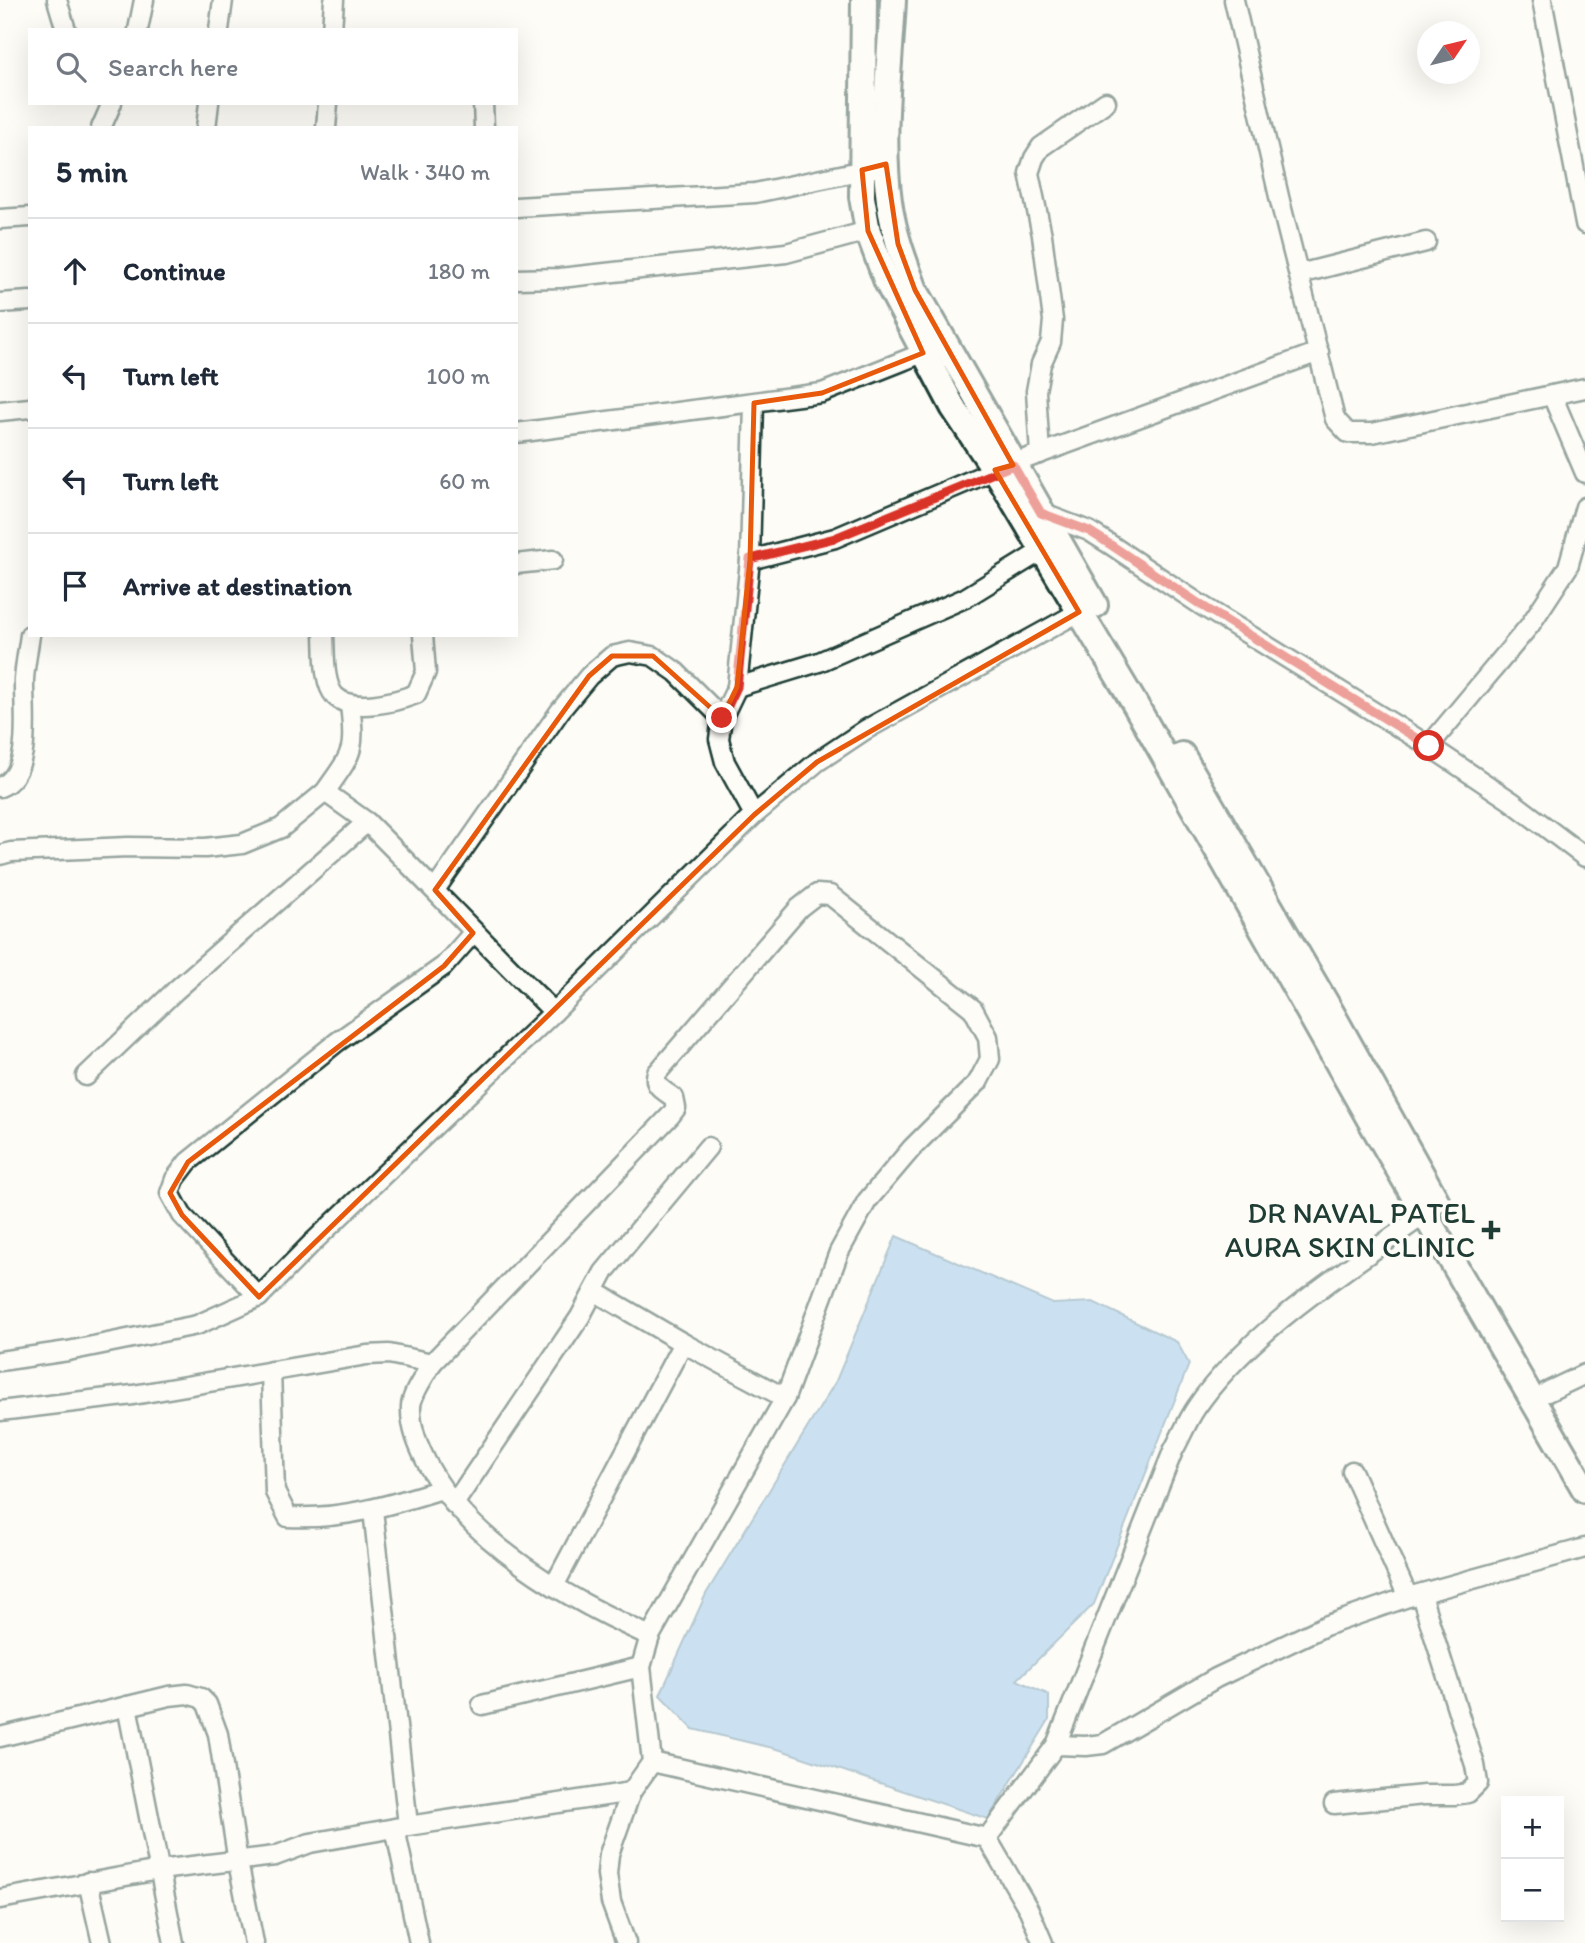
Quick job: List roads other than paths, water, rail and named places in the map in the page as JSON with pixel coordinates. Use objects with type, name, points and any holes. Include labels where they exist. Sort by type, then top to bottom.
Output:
[{"type":"main road","points":[[864,0],[862,197],[868,231],[887,282],[953,407],[1041,513],[1585,1456]]},
{"type":"main road","points":[[893,0],[886,164],[889,203],[898,244],[915,290],[1004,467],[1042,550],[1136,706],[1244,900],[1585,1490]]},
{"type":"street","points":[[57,0],[65,28]]},
{"type":"street","points":[[138,28],[144,0]]},
{"type":"street","points":[[219,28],[223,0]]},
{"type":"street","points":[[332,28],[334,0]]},
{"type":"street","points":[[1234,0],[1335,419],[1348,433],[1371,433],[1585,388]]},
{"type":"street","points":[[1542,0],[1585,223]]},
{"type":"street","points":[[1040,454],[1036,391],[1041,364],[1051,342],[1052,320],[1042,235],[1029,173],[1041,147],[1106,102]]},
{"type":"street","points":[[102,126],[110,105]]},
{"type":"street","points":[[206,126],[209,105]]},
{"type":"street","points":[[326,126],[328,105]]},
{"type":"street","points":[[483,105],[484,126]]},
{"type":"street","points":[[518,207],[755,193],[886,164]]},
{"type":"street","points":[[0,219],[28,217]]},
{"type":"street","points":[[518,279],[560,278],[786,253],[868,231]]},
{"type":"street","points":[[1299,274],[1426,242]]},
{"type":"street","points":[[0,303],[28,301]]},
{"type":"street","points":[[750,559],[835,538],[1004,467],[1319,352]]},
{"type":"street","points":[[518,433],[822,393],[923,354]]},
{"type":"street","points":[[1552,394],[1585,473]]},
{"type":"street","points":[[754,403],[750,559],[737,687],[722,718],[719,739],[725,762],[754,815]]},
{"type":"street","points":[[0,411],[28,408]]},
{"type":"street","points":[[1429,746],[1531,625],[1568,567],[1585,507]]},
{"type":"street","points":[[1041,513],[1089,531],[1201,605],[1429,746],[1511,801],[1585,857]]},
{"type":"street","points":[[737,687],[819,662],[953,603],[1042,550]]},
{"type":"street","points":[[518,564],[553,560]]},
{"type":"street","points":[[0,1361],[68,1352],[197,1325],[259,1297],[754,815],[817,762],[865,730],[1079,612]]},
{"type":"street","points":[[0,787],[10,782],[18,770],[24,743],[24,677],[30,637]]},
{"type":"street","points":[[324,637],[329,681],[334,695],[350,705],[393,702],[415,694],[426,672],[423,637]]},
{"type":"street","points":[[435,890],[560,711],[589,676],[612,656],[630,652],[653,656],[676,672],[722,718]]},
{"type":"street","points":[[0,855],[11,852],[128,847],[205,848],[242,845],[281,828],[324,792],[348,759],[353,747],[350,705]]},
{"type":"street","points":[[324,792],[367,822],[435,890],[473,933],[554,1012]]},
{"type":"street","points":[[86,1076],[176,990],[367,822]]},
{"type":"street","points":[[626,1943],[611,1902],[607,1874],[609,1854],[631,1792],[652,1762],[641,1667],[650,1636],[785,1398],[839,1252],[867,1201],[912,1148],[978,1082],[990,1059],[988,1037],[973,1009],[830,895],[817,894],[799,908],[657,1073],[655,1078],[658,1086],[674,1098],[676,1108],[432,1363],[411,1402],[411,1423],[420,1449],[442,1489],[454,1504],[495,1543],[554,1586],[604,1615],[650,1636]]},
{"type":"street","points":[[259,1297],[182,1215],[170,1194],[175,1179],[188,1162],[326,1051],[444,966],[473,933]]},
{"type":"street","points":[[454,1504],[580,1317],[604,1272],[708,1147]]},
{"type":"street","points":[[987,1838],[1056,1745],[1174,1451],[1196,1409],[1220,1377],[1273,1326],[1425,1214]]},
{"type":"street","points":[[594,1291],[682,1343],[785,1398]]},
{"type":"street","points":[[554,1586],[682,1343]]},
{"type":"street","points":[[0,1411],[133,1395],[367,1355],[389,1354],[432,1363]]},
{"type":"street","points":[[271,1371],[275,1492],[288,1517],[309,1518],[373,1510],[442,1489]]},
{"type":"street","points":[[1547,1392],[1585,1374]]},
{"type":"street","points":[[1334,1804],[1424,1795],[1455,1795],[1468,1793],[1478,1783],[1475,1765],[1415,1596],[1352,1471]]},
{"type":"street","points":[[373,1510],[401,1826],[419,1943]]},
{"type":"street","points":[[1056,1745],[1103,1744],[1228,1672],[1325,1626],[1415,1596],[1585,1549]]},
{"type":"street","points":[[481,1705],[641,1667]]},
{"type":"street","points":[[0,1737],[187,1694],[201,1698],[207,1704],[218,1734],[254,1943]]},
{"type":"street","points":[[127,1706],[174,1943]]},
{"type":"street","points":[[652,1762],[987,1838],[1029,1910],[1044,1943]]},
{"type":"street","points":[[0,1899],[159,1870],[275,1856],[310,1843],[401,1826],[631,1792]]},
{"type":"street","points":[[88,1882],[102,1943]]},
{"type":"water","points":[[896,1236],[1053,1304],[1093,1302],[1177,1342],[1189,1364],[1094,1604],[1017,1680],[1049,1695],[1049,1720],[988,1819],[781,1750],[693,1729],[660,1695],[706,1594],[836,1381]]},
{"type":"place","name":"DR NAVAL PATEL AURA SKIN CLINIC","points":[[1491,1230]]}]
